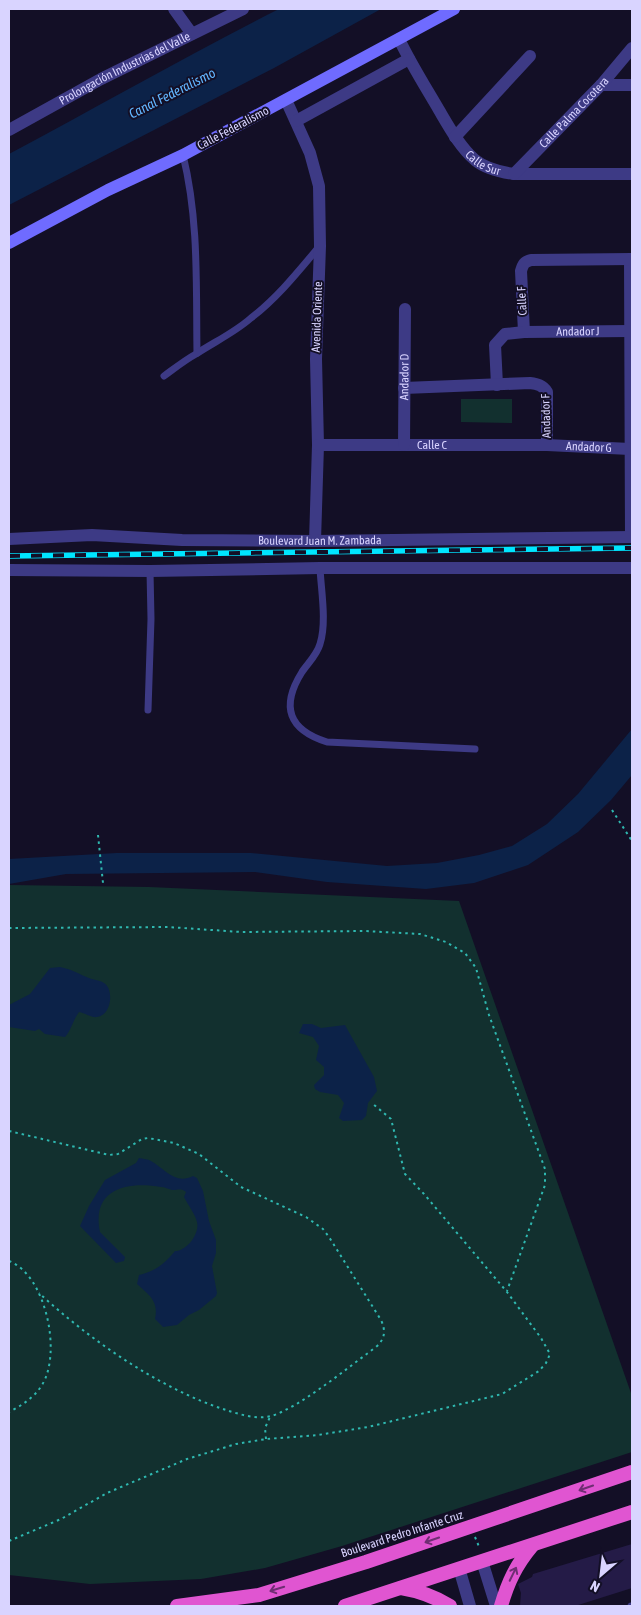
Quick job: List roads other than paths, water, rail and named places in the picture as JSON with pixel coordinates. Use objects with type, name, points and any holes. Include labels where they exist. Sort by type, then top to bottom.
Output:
[{"type":"highway","name":"Boulevard Pedro Infante Cruz","points":[[177,1606],[259,1595],[366,1562],[632,1472]]},
{"type":"highway","points":[[346,1606],[632,1512]]},
{"type":"highway","points":[[501,1606],[513,1573],[533,1545]]},
{"type":"highway","points":[[400,1587],[419,1591],[437,1598],[450,1606]]},
{"type":"main road","name":"Calle Federalismo","points":[[9,243],[108,190],[183,155],[454,9]]},
{"type":"street","points":[[174,9],[192,34]]},
{"type":"street","name":"Prolongación Industrias del Valle","points":[[9,130],[100,79],[243,9]]},
{"type":"street","name":"Calle Sur","points":[[399,39],[455,136],[475,160],[498,172],[514,174],[632,174]]},
{"type":"street","name":"Calle Palma Cocotera","points":[[514,174],[601,85],[632,48]]},
{"type":"street","points":[[455,136],[530,56]]},
{"type":"street","points":[[296,121],[409,59]]},
{"type":"street","points":[[601,85],[632,84]]},
{"type":"street","name":"Avenida Oriente","points":[[286,100],[310,153],[319,186],[320,246],[316,359],[318,445],[315,541]]},
{"type":"street","points":[[631,259],[631,537]]},
{"type":"street","name":"Calle F","points":[[524,332],[521,271],[523,264],[531,260],[631,259]]},
{"type":"street","name":"Andador D","points":[[404,445],[405,309]]},
{"type":"street","name":"Andador J","points":[[497,385],[496,345],[505,334],[524,332],[630,331]]},
{"type":"street","name":"Andador F","points":[[497,385],[530,383],[545,388],[548,395],[547,445]]},
{"type":"street","points":[[404,388],[497,385]]},
{"type":"street","name":"Calle C","points":[[318,445],[547,445]]},
{"type":"street","name":"Andador G","points":[[547,445],[630,449]]},
{"type":"street","name":"Boulevard Juan M. Zambada","points":[[9,539],[92,535],[182,540],[315,541],[631,537]]},
{"type":"street","points":[[9,570],[632,568]]},
{"type":"street","points":[[483,1561],[496,1606]]},
{"type":"street","points":[[459,1568],[470,1606]]},
{"type":"lane","points":[[183,155],[192,197],[196,249],[197,353]]},
{"type":"lane","points":[[164,376],[250,320],[292,280],[320,246]]},
{"type":"lane","points":[[320,568],[323,624],[321,642],[317,653],[296,682],[290,698],[295,722],[308,734],[327,742],[475,749]]},
{"type":"lane","points":[[148,710],[151,619],[150,571]]},
{"type":"water","name":"Canal Federalismo","points":[[279,9],[381,9],[274,68],[9,205],[9,154],[177,62]]},
{"type":"water","points":[[632,729],[632,775],[611,800],[578,832],[528,865],[474,883],[426,889],[327,882],[255,872],[66,874],[9,884],[9,859],[117,853],[251,853],[387,866],[437,863],[479,855],[512,846],[547,824],[578,794]]},
{"type":"water","points":[[60,967],[104,983],[110,996],[106,1012],[95,1017],[79,1012],[65,1037],[45,1034],[39,1029],[35,1031],[9,1027],[9,1005],[30,994],[50,968]]},
{"type":"water","points":[[303,1024],[312,1024],[321,1028],[345,1025],[374,1077],[377,1091],[368,1103],[366,1116],[362,1120],[343,1121],[339,1118],[344,1103],[338,1095],[320,1092],[315,1089],[314,1085],[324,1075],[324,1067],[316,1060],[319,1046],[313,1037],[299,1033]]},
{"type":"water","points":[[139,1158],[150,1160],[175,1177],[181,1179],[193,1176],[197,1178],[203,1191],[209,1221],[216,1240],[216,1253],[212,1266],[216,1296],[177,1325],[163,1327],[155,1319],[156,1307],[152,1299],[137,1284],[139,1275],[160,1266],[175,1251],[188,1245],[195,1236],[197,1222],[184,1197],[186,1192],[148,1185],[136,1185],[114,1191],[106,1197],[101,1206],[99,1217],[100,1232],[125,1257],[124,1261],[116,1263],[80,1226],[89,1206],[105,1180],[136,1163]]},
{"type":"railway","points":[[9,556],[632,548]]}]
